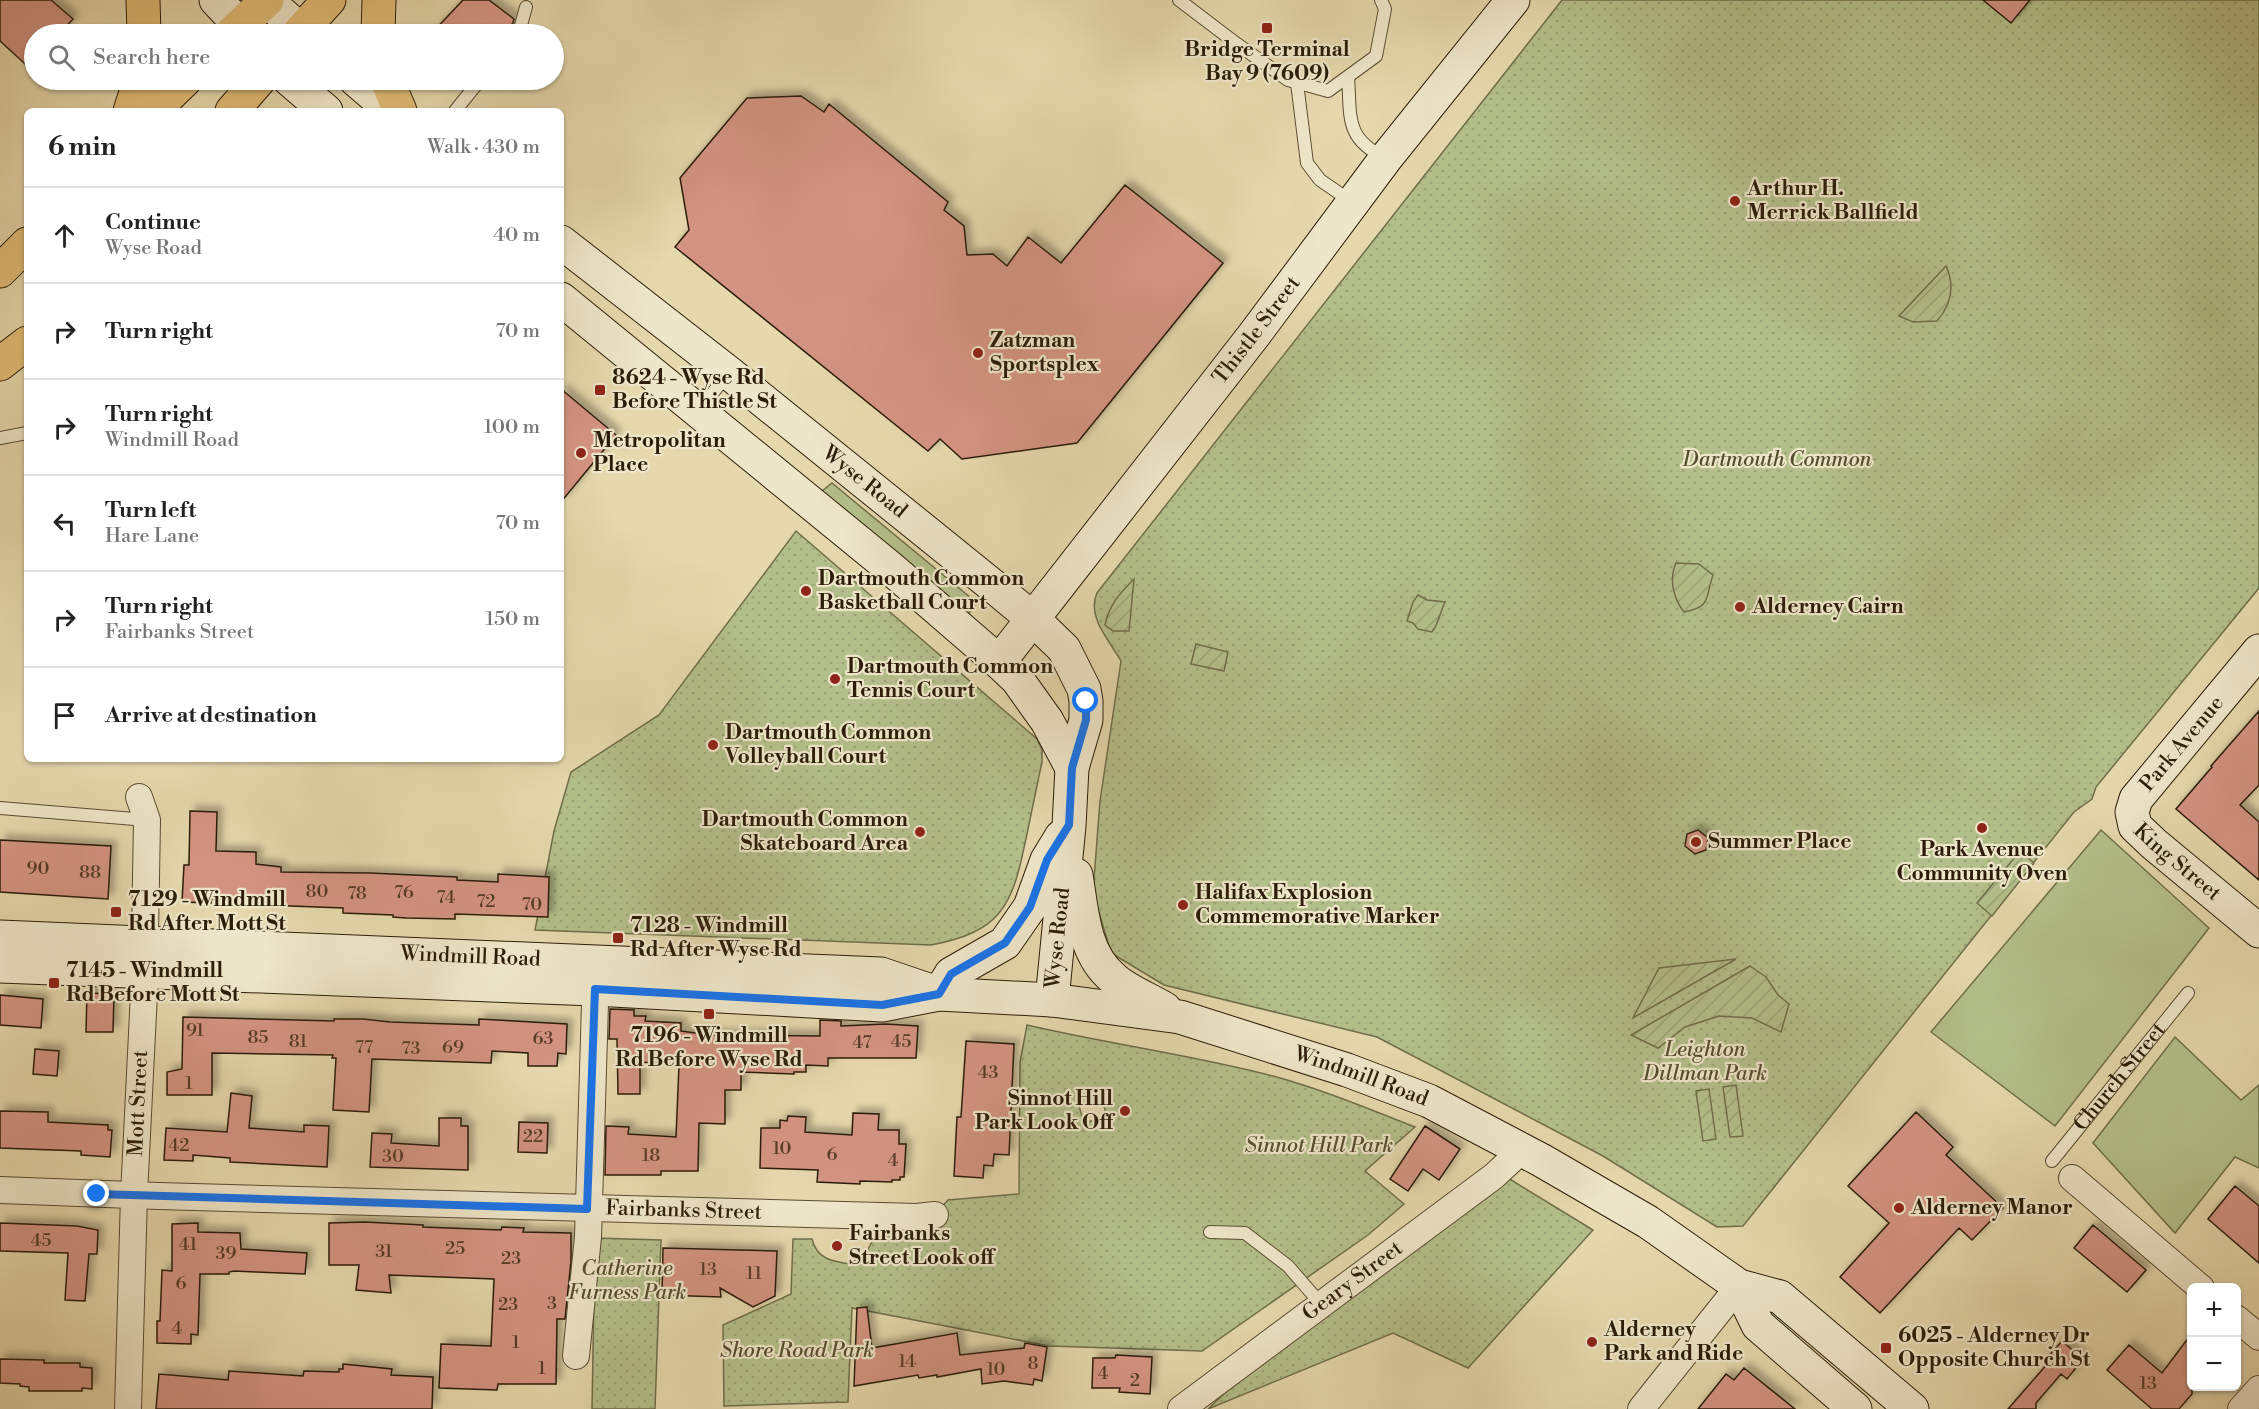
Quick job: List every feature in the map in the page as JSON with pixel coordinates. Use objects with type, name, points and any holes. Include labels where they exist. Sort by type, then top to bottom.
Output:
[{"type":"main road","points":[[143,0],[144,24]]},
{"type":"main road","points":[[216,0],[235,24]]},
{"type":"main road","points":[[246,24],[267,0],[292,24]]},
{"type":"main road","points":[[309,24],[329,0]]},
{"type":"main road","points":[[378,24],[379,0]]},
{"type":"main road","name":"Thistle Street","points":[[999,662],[1254,335],[1386,158],[1513,0]]},
{"type":"main road","points":[[131,108],[137,90]]},
{"type":"main road","points":[[156,108],[175,90]]},
{"type":"main road","points":[[235,108],[250,90]]},
{"type":"main road","points":[[302,90],[323,108]]},
{"type":"main road","points":[[368,90],[389,108]]},
{"type":"main road","points":[[391,90],[398,108]]},
{"type":"main road","name":"Wyse Road","points":[[564,244],[729,372],[1034,619],[1064,649],[1084,689],[1086,720],[1072,768],[1069,825],[1052,1000]]},
{"type":"main road","points":[[0,271],[24,247]]},
{"type":"main road","points":[[564,301],[888,566],[999,662],[1017,679],[1047,721],[1072,768]]},
{"type":"main road","points":[[0,364],[24,345]]},
{"type":"main road","name":"Park Avenue","points":[[2132,812],[2136,799],[2259,651]]},
{"type":"main road","name":"King Street","points":[[2132,812],[2135,826],[2154,844],[2257,924]]},
{"type":"main road","points":[[939,994],[951,974],[1005,943],[1030,907],[1047,860],[1069,825]]},
{"type":"main road","points":[[1069,825],[1086,938],[1100,963],[1112,978],[1180,1017]]},
{"type":"main road","name":"Windmill Road","points":[[0,937],[145,957],[596,975],[881,974],[939,994],[1052,1000],[1180,1017],[1347,1070],[1429,1101],[1522,1150],[1648,1222],[1739,1286]]},
{"type":"main road","name":"Windmill Road","points":[[0,966],[145,957]]},
{"type":"main road","points":[[1739,1286],[1780,1297],[1912,1409]]},
{"type":"main road","points":[[1739,1286],[1758,1324],[1855,1409]]},
{"type":"street","name":"Mott Street","points":[[128,1409],[134,1196],[145,957],[143,809]]},
{"type":"street","points":[[576,1356],[588,1237],[587,1209],[596,975]]},
{"type":"street","name":"Geary Street","points":[[1181,1409],[1494,1176],[1522,1150]]},
{"type":"street","points":[[2072,1178],[2196,1283]]},
{"type":"street","name":"Fairbanks Street","points":[[0,1190],[587,1209],[917,1217],[935,1215]]},
{"type":"street","points":[[1641,1409],[1739,1286]]},
{"type":"street","points":[[2241,1322],[2259,1337]]},
{"type":"street","points":[[1860,1409],[1883,1385]]},
{"type":"street","points":[[2241,1409],[2259,1389]]},
{"type":"lane","points":[[1179,0],[1288,80],[1328,91],[1376,56],[1385,9],[1381,0]]},
{"type":"lane","points":[[521,24],[526,8]]},
{"type":"lane","points":[[1348,77],[1355,135],[1371,151],[1386,158]]},
{"type":"lane","points":[[1297,83],[1307,163],[1320,180],[1353,202]]},
{"type":"lane","points":[[457,108],[472,90]]},
{"type":"lane","points":[[698,411],[729,372]]},
{"type":"lane","points":[[0,438],[24,434]]},
{"type":"lane","points":[[0,808],[143,809]]},
{"type":"lane","name":"Church Street","points":[[2052,1161],[2188,993]]},
{"type":"lane","points":[[1210,1232],[1245,1233],[1288,1266],[1321,1304]]},
{"type":"green space","name":"Dartmouth Common","points":[[1562,0],[2259,0],[2259,588],[2096,787],[2092,799],[2074,812],[1743,1226],[1717,1227],[1603,1156],[1377,1037],[1164,985],[1111,953],[1093,892],[1100,801],[1121,661],[1097,620],[1094,602],[1097,593]]},
{"type":"green space","points":[[1946,266],[1949,273],[1950,295],[1946,308],[1937,321],[1913,322],[1899,316]]},
{"type":"green space","points":[[832,483],[977,603],[969,613],[822,491]]},
{"type":"green space","points":[[796,531],[1037,739],[1042,750],[1042,762],[1020,866],[1014,885],[999,914],[973,933],[931,945],[535,930],[554,831],[571,772],[659,715]]},
{"type":"green space","points":[[1676,563],[1699,564],[1713,575],[1706,600],[1693,610],[1684,612],[1677,601],[1673,588]]},
{"type":"green space","points":[[1134,579],[1129,631],[1113,631],[1105,625],[1109,611]]},
{"type":"green space","points":[[1418,595],[1427,600],[1445,602],[1432,632],[1418,629],[1413,623],[1407,621],[1413,602]]},
{"type":"green space","points":[[1196,644],[1228,652],[1224,671],[1191,664]]},
{"type":"green space","points":[[2101,830],[2209,928],[2055,1126],[1931,1032]]},
{"type":"green space","points":[[2020,851],[2034,863],[1992,916],[1977,903]]},
{"type":"green space","points":[[1736,959],[1633,1018],[1659,968]]},
{"type":"green space","points":[[1750,966],[1766,977],[1778,995],[1789,1004],[1781,1032],[1752,1018],[1719,1016],[1685,1027],[1658,1048],[1631,1035]]},
{"type":"green space","points":[[1027,1025],[1273,1076],[1345,1100],[1415,1127],[1365,1171],[1404,1204],[1368,1235],[1202,1351],[1049,1346],[852,1308],[848,1402],[724,1406],[723,1325],[791,1294],[793,1239],[812,1239],[821,1255],[831,1260],[850,1264],[867,1251],[873,1240],[914,1227],[931,1217],[948,1200],[1019,1194],[1020,1062]],"holes":[[[1102,1099],[1107,1117],[1084,1123],[1079,1106]]]},
{"type":"green space","points":[[2175,1037],[2241,1100],[2259,1085],[2259,1168],[2235,1157],[2175,1233],[2093,1143]]},
{"type":"green space","points":[[1736,1085],[1743,1136],[1730,1137],[1723,1087]]},
{"type":"green space","points":[[1709,1089],[1716,1139],[1703,1141],[1696,1091]]},
{"type":"green space","points":[[1503,1175],[1593,1230],[1468,1368],[1393,1333],[1208,1409],[1227,1391]]},
{"type":"green space","name":"Catherine Furness Park","points":[[595,1238],[661,1240],[655,1409],[592,1409]]},
{"type":"building","points":[[0,0],[51,0],[73,19],[68,24],[24,24],[24,63],[0,41]]},
{"type":"building","points":[[463,0],[489,0],[514,19],[512,24],[440,24]]},
{"type":"building","points":[[1983,0],[2030,0],[2011,23]]},
{"type":"building","name":"Zatzman Sportsplex","points":[[801,96],[824,112],[829,104],[948,202],[944,210],[964,226],[967,255],[993,254],[1007,266],[1028,237],[1061,263],[1125,185],[1223,263],[1077,443],[962,459],[940,439],[928,451],[675,247],[689,230],[680,178],[747,98]]},
{"type":"building","name":"Metropolitan Place","points":[[564,392],[616,435],[564,498]]},
{"type":"building","points":[[2259,711],[2259,785],[2240,805],[2259,822],[2259,880],[2176,809]]},
{"type":"building","points":[[190,811],[217,812],[216,851],[256,852],[256,864],[281,867],[281,872],[457,877],[457,880],[498,882],[498,874],[549,877],[548,917],[455,914],[455,919],[406,918],[393,917],[393,915],[343,913],[343,908],[265,905],[265,899],[211,899],[211,903],[182,902],[184,865],[189,865]]},
{"type":"building","name":"Summer Place","points":[[1698,830],[1708,838],[1706,850],[1695,854],[1685,846],[1687,834]]},
{"type":"building","points":[[0,840],[111,846],[108,899],[0,892]]},
{"type":"building","points":[[87,993],[114,994],[113,1032],[86,1032]]},
{"type":"building","points":[[0,995],[43,999],[41,1028],[0,1025]]},
{"type":"building","points":[[610,1009],[634,1010],[634,1016],[646,1016],[645,1021],[681,1023],[681,1031],[710,1035],[820,1036],[820,1020],[841,1021],[841,1026],[886,1024],[918,1026],[916,1058],[828,1058],[828,1066],[806,1065],[806,1072],[794,1072],[794,1074],[741,1072],[741,1090],[725,1090],[725,1124],[699,1123],[698,1171],[661,1171],[661,1175],[605,1175],[606,1126],[629,1127],[628,1134],[676,1137],[679,1065],[640,1062],[640,1094],[618,1094],[617,1039],[609,1039]]},
{"type":"building","points":[[183,1017],[334,1021],[334,1019],[363,1019],[479,1025],[479,1019],[567,1024],[566,1054],[558,1053],[557,1066],[528,1066],[528,1053],[492,1051],[491,1063],[372,1059],[369,1112],[333,1110],[336,1058],[332,1058],[333,1055],[212,1053],[212,1095],[167,1095],[167,1072],[182,1069]]},
{"type":"building","points":[[966,1041],[1014,1044],[1009,1155],[994,1154],[993,1166],[984,1165],[983,1178],[954,1176],[957,1117],[961,1117]]},
{"type":"building","points":[[35,1049],[59,1051],[57,1076],[33,1074]]},
{"type":"building","points":[[231,1093],[252,1096],[249,1128],[304,1132],[304,1125],[329,1126],[327,1167],[230,1162],[230,1158],[193,1155],[193,1161],[164,1160],[166,1128],[227,1132]]},
{"type":"building","points":[[0,1111],[48,1112],[48,1122],[108,1125],[108,1130],[112,1130],[110,1157],[81,1155],[81,1151],[0,1148]]},
{"type":"building","name":"Alderney Manor","points":[[1916,1112],[1953,1147],[1946,1155],[2003,1208],[1972,1240],[1959,1228],[1880,1313],[1840,1277],[1889,1223],[1848,1186]]},
{"type":"building","points":[[853,1113],[879,1114],[878,1130],[899,1130],[899,1144],[906,1144],[904,1177],[900,1177],[900,1180],[860,1181],[860,1184],[817,1182],[818,1170],[760,1168],[761,1128],[780,1128],[780,1120],[787,1121],[788,1116],[806,1117],[805,1132],[852,1135]]},
{"type":"building","points":[[439,1118],[461,1118],[461,1126],[468,1126],[468,1170],[370,1167],[372,1133],[392,1134],[391,1143],[439,1146]]},
{"type":"building","points":[[519,1122],[548,1123],[547,1153],[518,1152]]},
{"type":"building","points":[[1425,1126],[1460,1149],[1439,1180],[1423,1169],[1408,1191],[1390,1179]]},
{"type":"building","points":[[2235,1186],[2259,1206],[2259,1263],[2208,1219]]},
{"type":"building","points":[[365,1222],[501,1230],[502,1227],[524,1228],[523,1232],[571,1233],[571,1261],[565,1319],[557,1319],[556,1384],[498,1384],[497,1390],[439,1388],[441,1344],[491,1346],[494,1279],[389,1275],[391,1293],[356,1290],[359,1265],[329,1265],[329,1223]]},
{"type":"building","points":[[0,1223],[77,1226],[98,1230],[97,1254],[89,1254],[85,1301],[65,1300],[68,1253],[0,1251]]},
{"type":"building","points":[[198,1223],[198,1232],[240,1233],[241,1249],[307,1253],[305,1274],[234,1271],[229,1274],[200,1274],[198,1335],[191,1334],[191,1344],[157,1343],[162,1270],[172,1271],[172,1224]]},
{"type":"building","points":[[2093,1225],[2146,1270],[2127,1292],[2074,1248]]},
{"type":"building","points":[[663,1248],[777,1251],[775,1296],[753,1307],[720,1288],[721,1297],[662,1295]]},
{"type":"building","points":[[867,1307],[872,1348],[957,1333],[960,1355],[1024,1348],[1025,1343],[1047,1347],[1042,1381],[1034,1379],[1033,1385],[1004,1381],[982,1384],[981,1369],[937,1377],[937,1375],[919,1378],[918,1375],[854,1386],[857,1308]]},
{"type":"building","points":[[2187,1340],[2187,1391],[2192,1391],[2192,1394],[2179,1409],[2152,1409],[2107,1370],[2129,1345],[2162,1373]]},
{"type":"building","points":[[2062,1341],[2083,1359],[2067,1379],[2061,1374],[2036,1403],[2036,1409],[2008,1409],[2048,1363],[2045,1360]]},
{"type":"building","points":[[1116,1355],[1152,1357],[1150,1394],[1119,1392],[1120,1388],[1092,1388],[1093,1358],[1115,1358]]},
{"type":"building","points":[[0,1359],[80,1363],[80,1367],[92,1368],[92,1389],[29,1391],[29,1387],[20,1386],[20,1384],[0,1383]]},
{"type":"building","points":[[343,1364],[392,1369],[391,1375],[433,1377],[432,1409],[156,1409],[159,1374],[228,1380],[229,1371],[303,1376],[304,1371],[339,1372],[339,1369],[343,1369]]},
{"type":"building","points":[[1744,1368],[1795,1409],[1698,1409],[1726,1374],[1734,1380]]},
{"type":"place","name":"Bridge Terminal Bay 9 (7609)","points":[[1267,28]]},
{"type":"place","name":"Arthur H. Merrick Ballfield","points":[[1735,201]]},
{"type":"place","name":"Zatzman Sportsplex","points":[[978,353]]},
{"type":"place","name":"8624 - Wyse Rd Before Thistle St","points":[[600,390]]},
{"type":"place","name":"Metropolitan Place","points":[[581,453]]},
{"type":"place","name":"Dartmouth Common Basketball Court","points":[[806,591]]},
{"type":"place","name":"Alderney Cairn","points":[[1740,607]]},
{"type":"place","name":"Dartmouth Common Tennis Court","points":[[835,679]]},
{"type":"place","name":"Dartmouth Common Volleyball Court","points":[[713,745]]},
{"type":"place","name":"Park Avenue Community Oven","points":[[1982,828]]},
{"type":"place","name":"Dartmouth Common Skateboard Area","points":[[920,832]]},
{"type":"place","name":"Summer Place","points":[[1696,842]]},
{"type":"place","name":"Halifax Explosion Commemorative Marker","points":[[1183,905]]},
{"type":"place","name":"7129 - Windmill Rd After Mott St","points":[[116,912]]},
{"type":"place","name":"7128 - Windmill Rd After Wyse Rd","points":[[618,938]]},
{"type":"place","name":"7145 - Windmill Rd Before Mott St","points":[[54,983]]},
{"type":"place","name":"7196 - Windmill Rd Before Wyse Rd","points":[[709,1014]]},
{"type":"place","name":"Sinnot Hill Park Look Off","points":[[1125,1111]]},
{"type":"place","name":"Alderney Manor","points":[[1899,1208]]},
{"type":"place","name":"Fairbanks Street Look off","points":[[837,1246]]},
{"type":"place","name":"Alderney Park and Ride","points":[[1592,1342]]},
{"type":"place","name":"6025 - Alderney Dr Opposite Church St","points":[[1886,1348]]},
{"type":"route","points":[[97,1194],[587,1209],[595,989],[882,1005],[939,994],[951,974],[1005,943],[1030,907],[1047,860],[1069,825],[1072,768],[1086,720],[1086,701]]},
{"type":"park label","name":"Leighton Dillman Park","points":[[1705,1062]]},
{"type":"park label","name":"Sinnot Hill Park","points":[[1319,1146]]},
{"type":"park label","name":"Shore Road Park","points":[[797,1351]]}]
